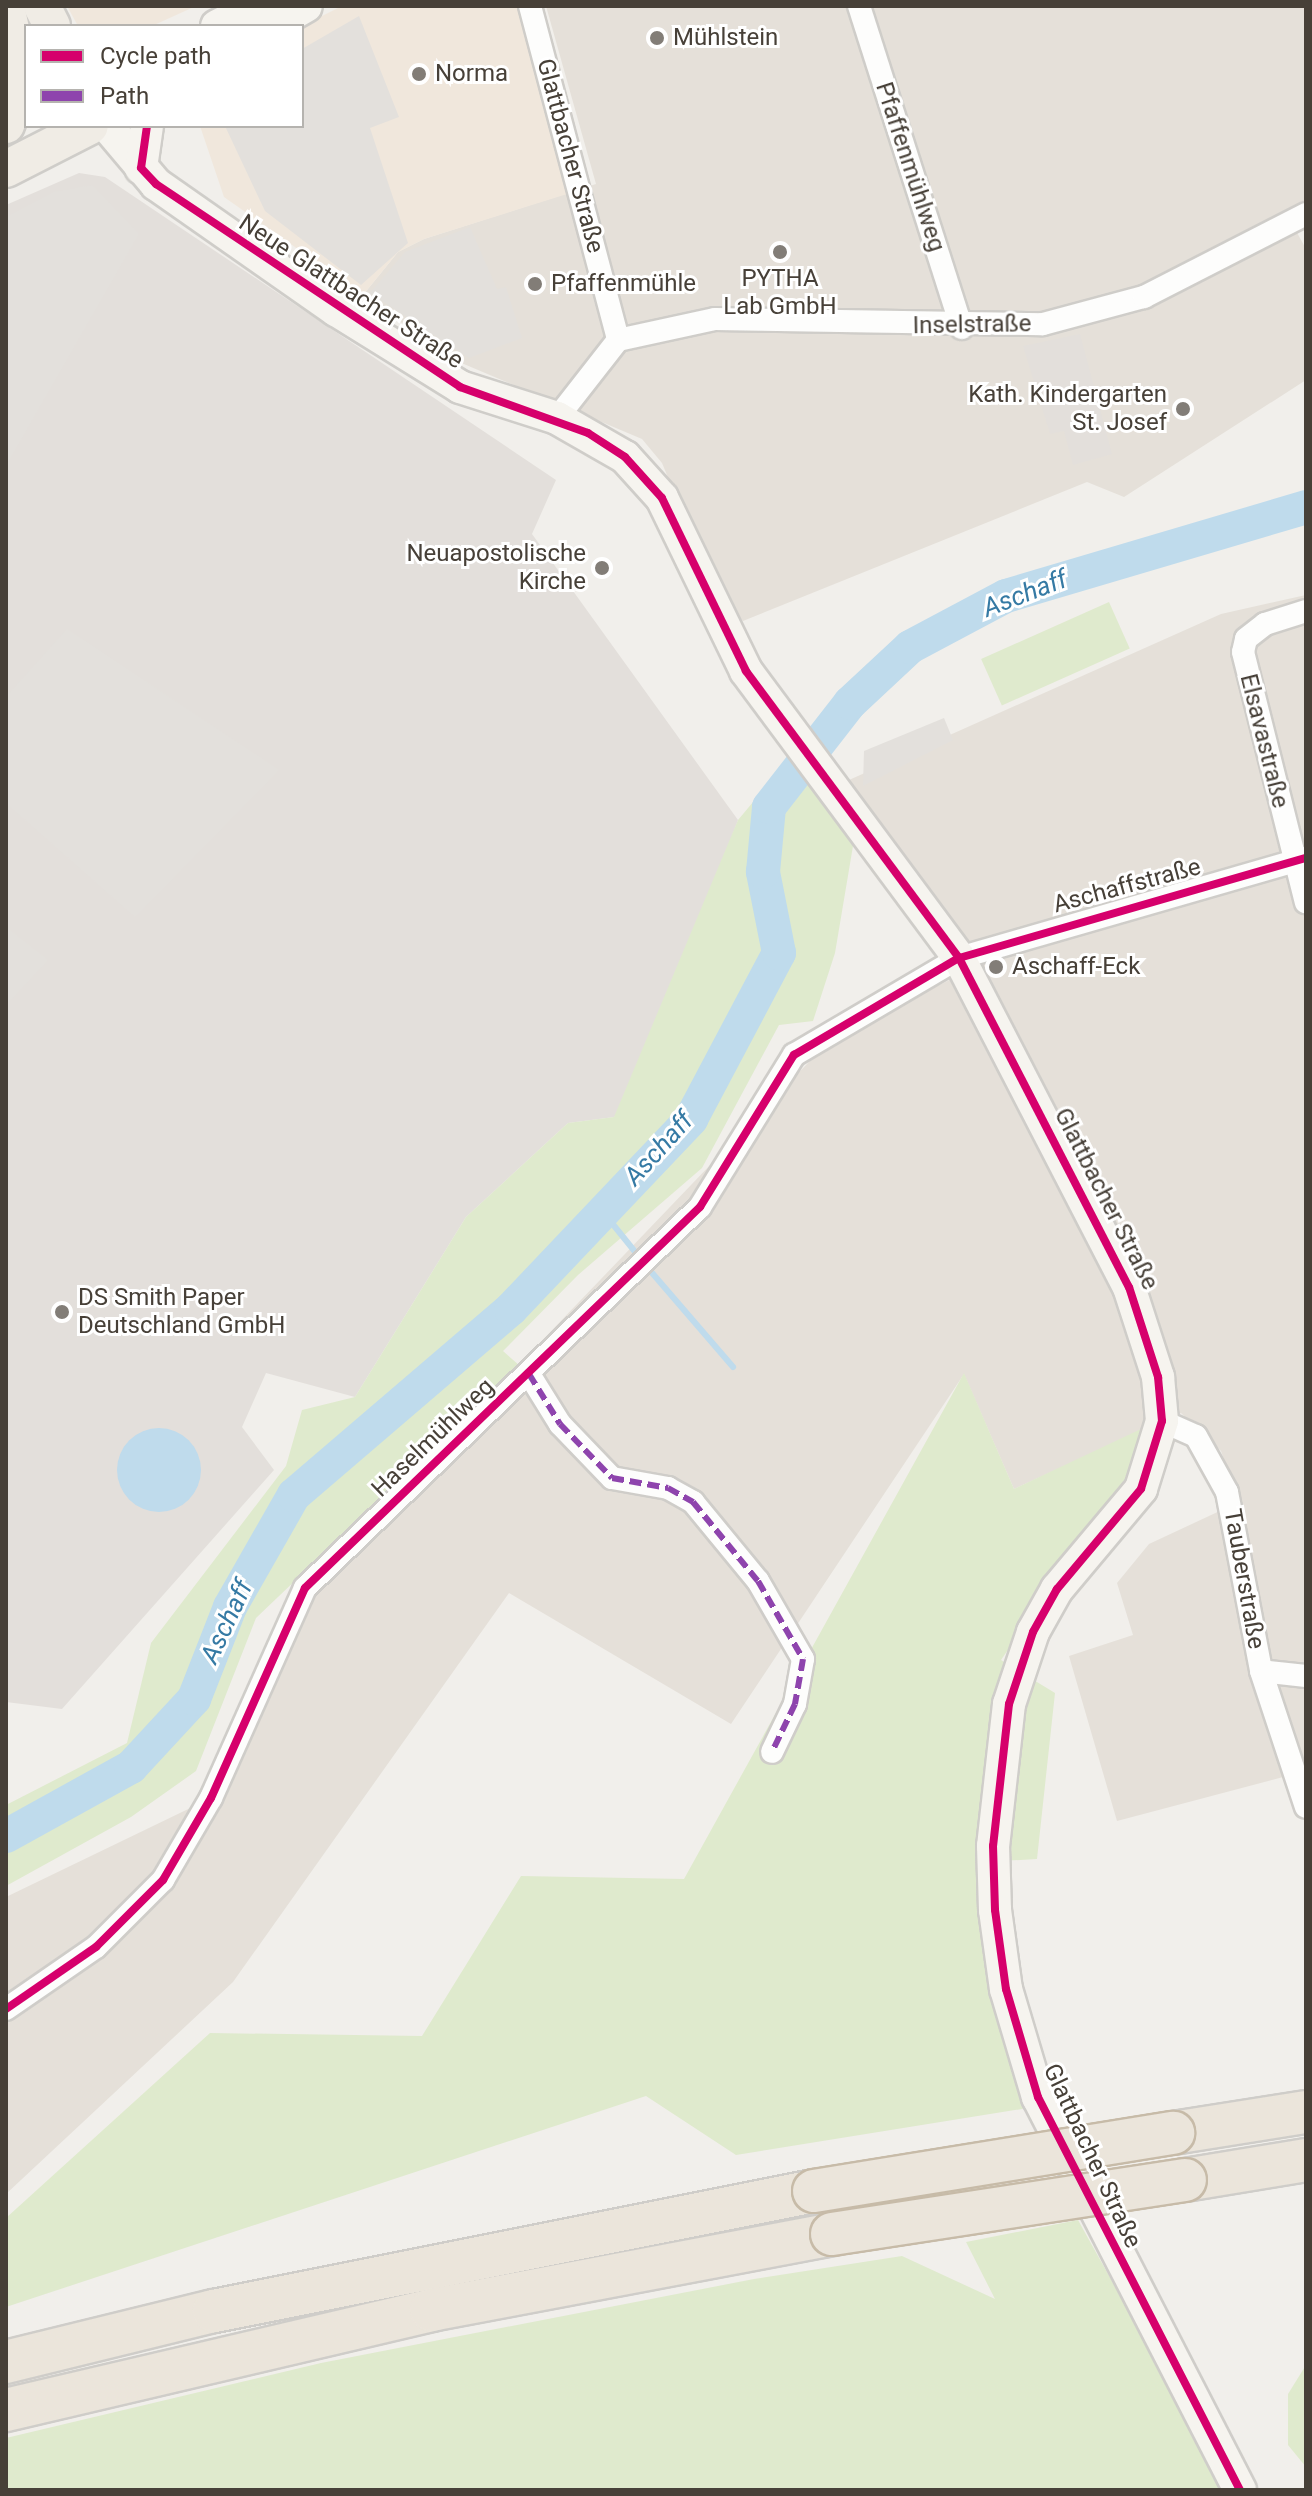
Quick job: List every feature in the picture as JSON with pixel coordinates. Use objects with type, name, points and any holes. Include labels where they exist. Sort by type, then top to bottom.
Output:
[{"type":"highway","points":[[6,2362],[214,2311],[814,2191],[1306,2112]]},
{"type":"highway","points":[[6,2410],[431,2310],[832,2234],[1306,2160]]},
{"type":"main road","points":[[6,125],[22,81],[22,19],[43,24]]},
{"type":"main road","points":[[6,169],[85,128]]},
{"type":"street","points":[[221,24],[257,6]]},
{"type":"street","points":[[274,24],[306,6]]},
{"type":"street","name":"Glattbacher Straße","points":[[530,6],[618,340]]},
{"type":"street","name":"Pfaffenmühlweg","points":[[859,6],[962,328]]},
{"type":"street","points":[[6,133],[24,124]]},
{"type":"street","name":"Neue Glattbacher Straße","points":[[88,128],[148,176],[460,387],[557,418]]},
{"type":"street","points":[[147,128],[148,176]]},
{"type":"street","name":"Inselstraße","points":[[618,340],[742,318],[962,328],[1043,324],[1144,297],[1306,214]]},
{"type":"street","points":[[557,418],[618,340]]},
{"type":"street","name":"Glattbacher Straße","points":[[557,418],[625,457],[662,498],[746,671],[831,776],[959,958],[1135,1301],[1162,1421],[1141,1489],[1057,1589],[1033,1632],[1009,1704],[993,1846],[995,1910],[1006,1989],[1038,2097],[1240,2490]]},
{"type":"street","name":"Elsavastraße","points":[[1300,859],[1243,652],[1246,639],[1265,624],[1306,611]]},
{"type":"street","points":[[1300,859],[1306,902]]},
{"type":"street","name":"Aschaffstraße","points":[[959,958],[1300,859]]},
{"type":"street","name":"Haselmühlweg","points":[[6,2009],[96,1947],[163,1880],[211,1798],[305,1588],[529,1374],[719,1184],[794,1055],[959,958]]},
{"type":"street","name":"Haselmühlweg","points":[[529,1374],[560,1424],[612,1478],[668,1488],[693,1502],[758,1581],[803,1659],[795,1704],[772,1752]]},
{"type":"street","name":"Tauberstraße","points":[[1162,1421],[1196,1436],[1227,1492],[1261,1671],[1306,1807]]},
{"type":"street","name":"Tauberstraße","points":[[1261,1671],[1306,1676]]},
{"type":"shaded area","points":[[67,6],[196,6],[156,24],[77,24]]},
{"type":"shaded area","points":[[342,6],[520,6],[567,194],[424,239],[398,252],[363,295],[224,197],[201,128],[304,128],[304,25]]},
{"type":"shaded area","points":[[546,6],[1306,6],[1306,223],[1295,229],[1306,249],[1306,380],[1124,497],[1087,482],[743,621],[715,591],[662,463],[642,439],[452,359],[363,295],[398,252],[424,239],[596,184]]},
{"type":"shaded area","points":[[359,16],[399,117],[370,128],[408,243],[361,285],[265,211],[226,128],[304,128],[304,48]]},
{"type":"shaded area","points":[[79,173],[105,177],[556,480],[532,534],[738,820],[634,1098],[614,1117],[568,1123],[466,1217],[355,1397],[266,1373],[242,1427],[274,1470],[62,1709],[6,1702],[6,205]]},
{"type":"shaded area","points":[[92,185],[139,234],[6,466],[6,217],[54,192]]},
{"type":"shaded area","points":[[470,227],[497,289],[506,287],[522,338],[469,358],[370,293],[405,252]]},
{"type":"shaded area","points":[[1080,334],[1112,454],[1073,465],[1064,431],[1050,434],[1023,346]]},
{"type":"shaded area","points":[[1306,595],[1306,1782],[1302,1772],[1117,1821],[1069,1656],[1133,1635],[1117,1583],[1149,1544],[1239,1502],[1221,1451],[1181,1413],[1014,1489],[964,1374],[731,1724],[509,1593],[233,1982],[6,2194],[6,1897],[211,1798],[305,1588],[829,1041],[979,965],[849,780],[1221,614]]},
{"type":"shaded area","points":[[67,629],[279,770],[135,917],[6,803],[6,697]]},
{"type":"shaded area","points":[[944,718],[953,740],[863,786],[864,751]]},
{"type":"shaded area","points":[[6,927],[48,960],[6,1005]]},
{"type":"green space","points":[[1109,602],[1130,649],[1002,706],[981,659]]},
{"type":"green space","points":[[794,753],[854,840],[835,953],[813,1021],[779,1025],[702,1168],[578,1275],[503,1351],[520,1366],[256,1618],[196,1771],[131,1817],[6,1886],[6,1805],[127,1743],[151,1643],[286,1466],[302,1410],[355,1397],[466,1217],[568,1123],[614,1117],[738,820]]},
{"type":"green space","points":[[964,1373],[1014,1489],[1141,1429],[1138,1460],[1001,1660],[1055,1693],[1037,1859],[981,1862],[1028,2108],[736,2155],[646,2096],[6,2307],[6,2218],[210,2033],[422,2036],[521,1876],[684,1879]]},
{"type":"green space","points":[[1078,2220],[1228,2490],[6,2490],[6,2438],[321,2363],[754,2279],[902,2256],[995,2299],[966,2242]]},
{"type":"green space","points":[[1306,2365],[1306,2467],[1288,2445],[1288,2394]]},
{"type":"water","points":[[159,1428],[175,1431],[189,1440],[198,1454],[201,1470],[198,1486],[189,1500],[175,1509],[159,1512],[143,1509],[129,1500],[120,1486],[117,1470],[120,1454],[129,1440],[143,1431]]},
{"type":"waterway","name":"Aschaff","points":[[6,1836],[131,1767],[194,1699],[230,1607],[294,1495],[511,1309],[691,1119],[779,953],[763,872],[769,807],[850,703],[910,647],[1006,596],[1306,507]]},
{"type":"waterway","points":[[603,1212],[640,1258]]},
{"type":"waterway","points":[[647,1267],[733,1367]]},
{"type":"marked path","points":[[529,1374],[560,1424],[612,1478],[668,1488],[693,1502],[758,1581],[803,1659],[795,1704],[772,1752]]},
{"type":"cycle path","points":[[147,128],[141,168],[156,184],[460,387],[588,433],[625,457],[662,498],[746,671],[959,958],[1129,1287],[1158,1377],[1162,1421],[1141,1489],[1057,1589],[1033,1632],[1009,1704],[993,1846],[995,1910],[1006,1989],[1038,2097],[1240,2490]]},
{"type":"cycle path","points":[[6,2009],[96,1947],[163,1880],[211,1798],[305,1588],[700,1207],[794,1055],[959,958],[1306,858]]},
{"type":"place","name":"Mühlstein","points":[[657,38]]},
{"type":"place","name":"Norma","points":[[419,74]]},
{"type":"place","name":"PYTHA Lab GmbH","points":[[780,252]]},
{"type":"place","name":"Pfaffenmühle","points":[[535,284]]},
{"type":"place","name":"Kath. Kindergarten St. Josef","points":[[1183,409]]},
{"type":"place","name":"Neuapostolische Kirche","points":[[602,568]]},
{"type":"place","name":"Aschaff-Eck","points":[[996,967]]},
{"type":"place","name":"DS Smith Paper Deutschland GmbH","points":[[62,1312]]}]
